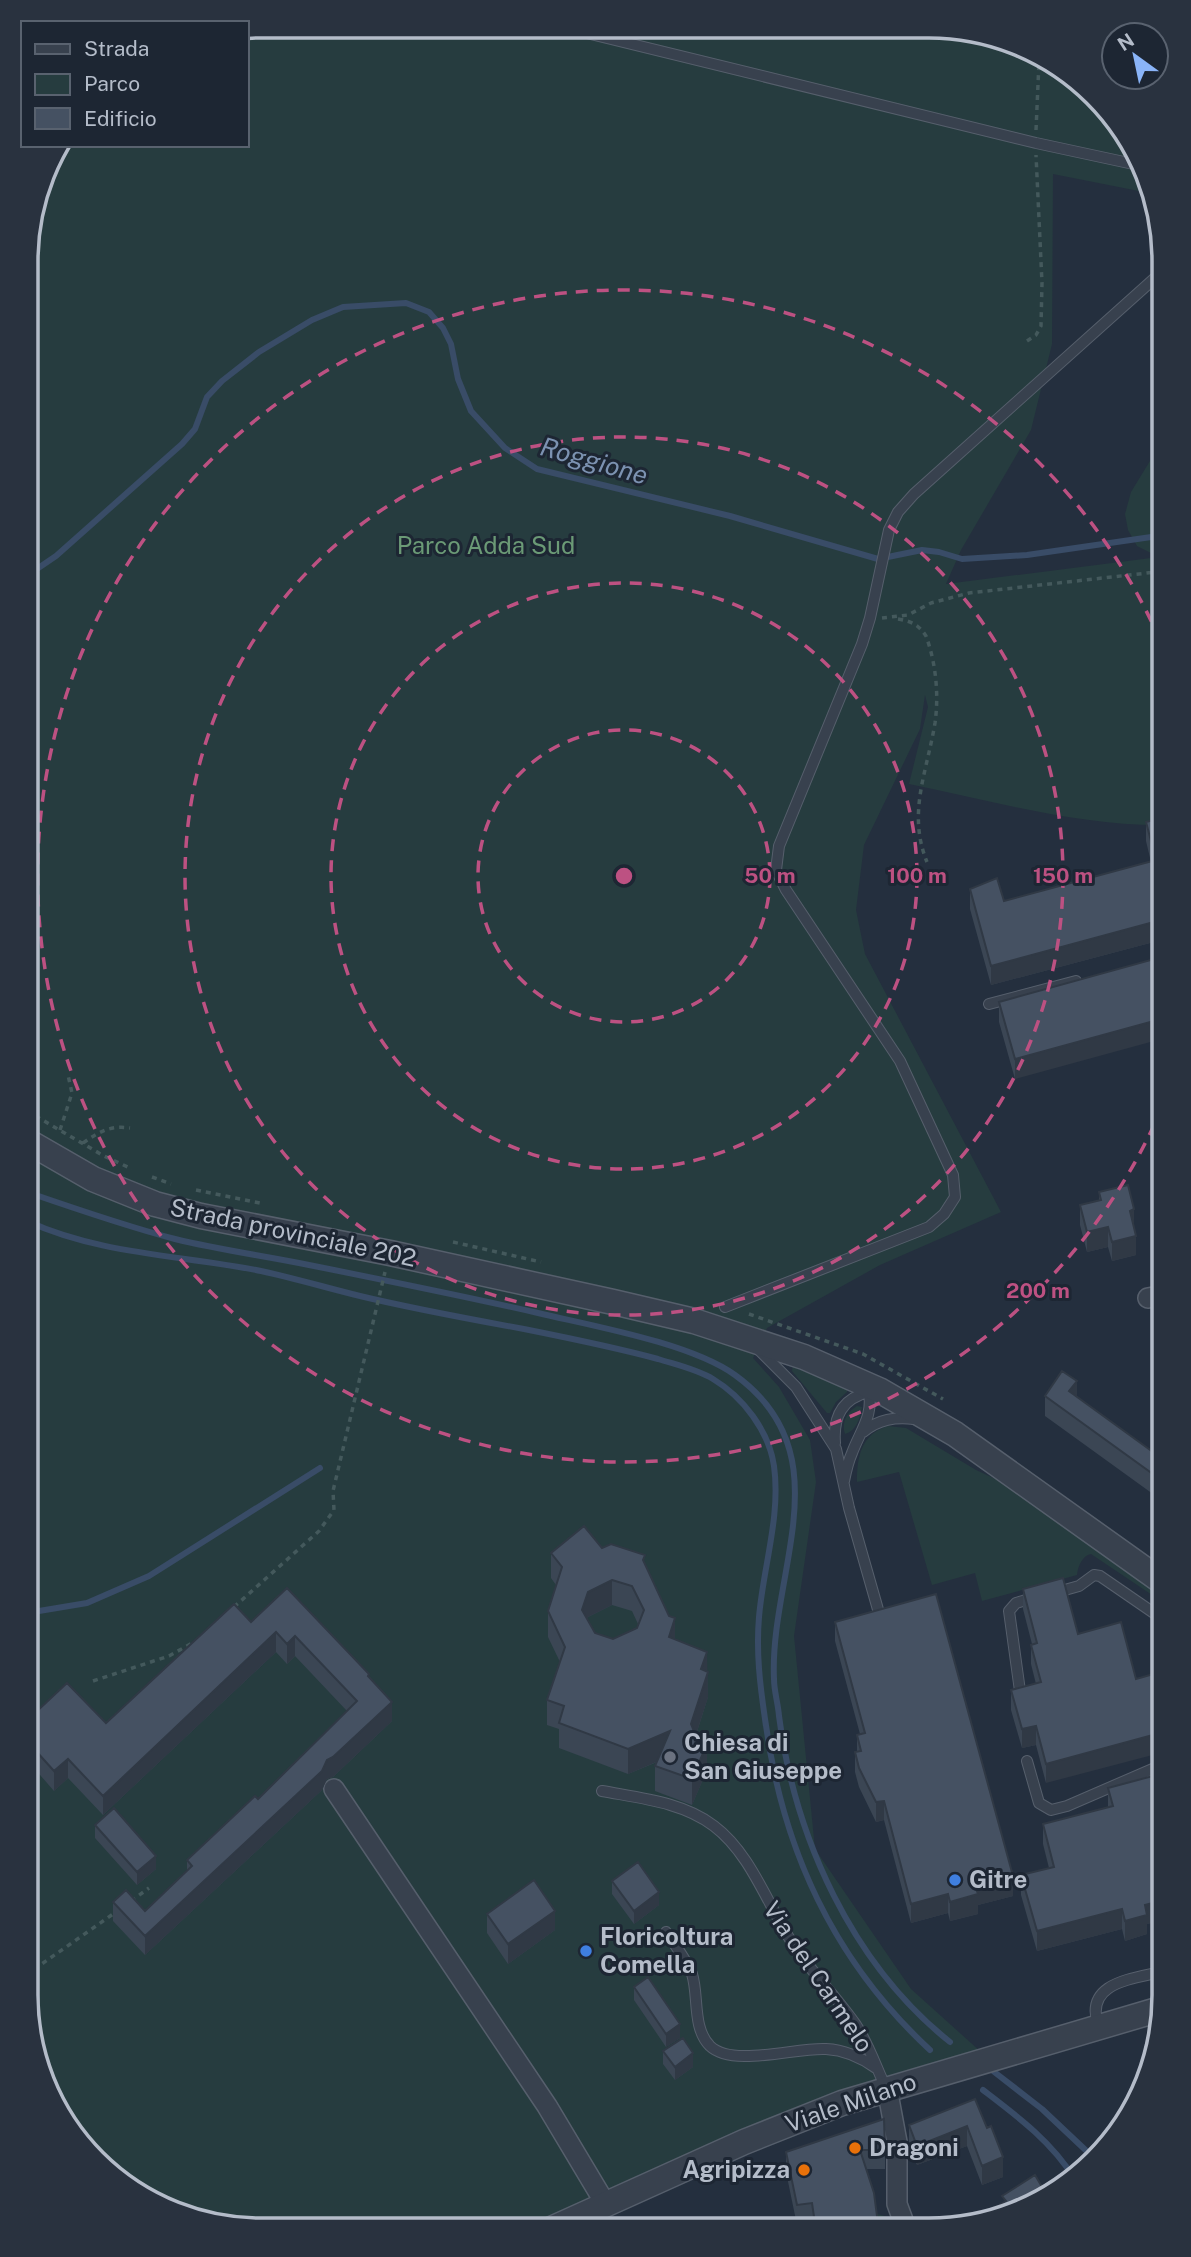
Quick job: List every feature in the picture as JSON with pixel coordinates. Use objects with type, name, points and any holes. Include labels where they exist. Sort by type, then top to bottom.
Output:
[{"type":"street","name":"Strada provinciale 202","points":[[38,1148],[121,1192],[155,1204],[694,1321],[804,1357],[937,1422],[1152,1574]]},
{"type":"street","points":[[334,1789],[547,2106],[605,2203]]},
{"type":"street","name":"Viale Milano","points":[[574,2218],[797,2120],[882,2079],[1152,2012]]},
{"type":"street","points":[[882,2079],[897,2142],[897,2204],[902,2218]]},
{"type":"lane","points":[[607,38],[1036,143],[1130,163]]},
{"type":"lane","points":[[725,1307],[929,1227],[944,1214],[955,1197],[953,1175],[901,1061],[786,890],[776,870],[779,846],[862,644],[889,530],[898,512],[914,494],[1152,281]]},
{"type":"lane","points":[[989,1004],[1083,979]]},
{"type":"lane","points":[[742,1336],[775,1364],[791,1382],[836,1449]]},
{"type":"lane","points":[[844,1481],[870,1409],[871,1388]]},
{"type":"lane","points":[[871,1388],[850,1399],[840,1410],[835,1425],[836,1449],[849,1508],[878,1613]]},
{"type":"lane","points":[[863,1432],[879,1421],[890,1418],[937,1422]]},
{"type":"lane","points":[[1020,1691],[1009,1616],[1010,1608],[1016,1603],[1079,1586],[1094,1575],[1105,1578],[1152,1611]]},
{"type":"lane","points":[[1027,1761],[1039,1803],[1051,1810],[1068,1806],[1152,1768]]},
{"type":"lane","name":"Via del Carmelo","points":[[603,1791],[653,1800],[701,1817],[728,1839],[748,1866],[793,1944],[858,2027],[882,2079]]},
{"type":"lane","points":[[667,1932],[691,1971],[704,2038],[718,2052],[740,2055],[827,2049],[857,2056],[882,2079]]},
{"type":"lane","points":[[1098,2027],[1095,2009],[1105,1991],[1121,1981],[1152,1974]]},
{"type":"path","points":[[1027,341],[1036,335],[1041,326],[1042,283],[1036,143],[1040,68]]},
{"type":"path","points":[[893,618],[908,615],[931,603],[969,593],[1152,572]]},
{"type":"path","points":[[870,618],[910,621],[922,629],[930,646],[937,691],[935,723],[917,820],[920,845],[927,862]]},
{"type":"path","points":[[61,1130],[72,1093],[68,1075]]},
{"type":"path","points":[[38,1117],[140,1173],[180,1187]]},
{"type":"path","points":[[59,1161],[100,1132],[116,1126],[130,1128]]},
{"type":"path","points":[[193,1189],[272,1206]]},
{"type":"path","points":[[444,1241],[548,1264]]},
{"type":"path","points":[[227,1613],[319,1531],[334,1510],[333,1490],[387,1266]]},
{"type":"path","points":[[93,1681],[169,1656],[196,1640]]},
{"type":"path","points":[[38,1967],[149,1888]]},
{"type":"green space","name":"Parco Adda Sud","points":[[930,38],[973,43],[1028,61],[1077,94],[1115,138],[1130,163],[1141,192],[1053,174],[1052,344],[1031,430],[961,550],[946,584],[1152,558],[1152,825],[1068,817],[909,784],[928,707],[925,695],[920,729],[864,845],[856,910],[865,954],[1001,1212],[880,1265],[767,1328],[753,1358],[779,1387],[810,1440],[816,1482],[794,1636],[815,1849],[911,1989],[981,2052],[605,2193],[553,2218],[261,2218],[232,2217],[204,2211],[176,2202],[150,2189],[114,2163],[94,2143],[61,2094],[50,2067],[40,2025],[40,232],[50,190],[70,147],[248,147],[248,39]]},
{"type":"green space","name":"Parco Adda Sud","points":[[1152,458],[1152,554],[1137,546],[1128,530],[1125,514],[1131,492]]},
{"type":"green space","points":[[793,1365],[847,1388],[847,1392],[836,1402],[830,1413],[827,1413],[792,1371]]},
{"type":"green space","points":[[857,1406],[862,1407],[859,1420],[852,1430],[845,1434],[846,1418]]},
{"type":"green space","points":[[888,1426],[906,1428],[976,1470],[1002,1482],[1152,1588],[1152,1595],[1091,1554],[1081,1562],[1077,1575],[982,1601],[975,1573],[932,1585],[899,1472],[857,1482],[862,1448],[879,1430]]},
{"type":"green space","points":[[874,2213],[889,2218],[875,2218]]},
{"type":"building","points":[[1152,820],[1152,845],[1146,822]]},
{"type":"building","points":[[1152,861],[1152,923],[991,966],[970,889],[997,878],[1004,901]]},
{"type":"building","points":[[1152,960],[1152,1022],[1015,1059],[999,1002]]},
{"type":"building","points":[[1128,1185],[1134,1209],[1130,1211],[1136,1236],[1112,1242],[1108,1227],[1087,1232],[1080,1205],[1101,1200],[1099,1192]]},
{"type":"building","points":[[1062,1371],[1077,1381],[1069,1391],[1152,1451],[1152,1473],[1045,1396]]},
{"type":"building","points":[[584,1526],[602,1548],[611,1544],[645,1555],[643,1560],[669,1616],[675,1618],[669,1637],[707,1652],[701,1669],[708,1672],[691,1724],[698,1741],[707,1744],[692,1779],[655,1766],[670,1731],[628,1749],[559,1723],[564,1706],[547,1700],[565,1647],[548,1611],[562,1567],[551,1553]],"holes":[[[612,1580],[632,1586],[644,1610],[637,1628],[613,1639],[595,1633],[582,1610],[588,1592]]]},
{"type":"building","points":[[1063,1578],[1078,1634],[1121,1622],[1136,1679],[1152,1674],[1152,1735],[1046,1764],[1036,1726],[1022,1729],[1011,1690],[1041,1682],[1031,1645],[1037,1643],[1023,1589]]},
{"type":"building","points":[[287,1588],[392,1702],[327,1760],[322,1771],[145,1936],[113,1902],[126,1890],[145,1911],[192,1866],[187,1860],[255,1796],[258,1799],[357,1701],[295,1636],[287,1644],[276,1632],[103,1796],[68,1759],[54,1771],[38,1753],[38,1710],[67,1683],[106,1723],[234,1604],[251,1622]]},
{"type":"building","points":[[936,1594],[1013,1876],[975,1886],[978,1894],[950,1902],[948,1894],[911,1904],[884,1801],[876,1802],[859,1768],[855,1752],[861,1751],[857,1735],[865,1733],[835,1622]]},
{"type":"building","points":[[1152,1776],[1152,1903],[1145,1905],[1147,1915],[1125,1921],[1122,1909],[1037,1931],[1021,1875],[1054,1867],[1043,1824],[1113,1806],[1108,1788]]},
{"type":"building","points":[[114,1808],[156,1856],[137,1872],[95,1825]]},
{"type":"building","points":[[638,1862],[659,1892],[634,1911],[612,1881]]},
{"type":"building","points":[[534,1880],[555,1911],[508,1944],[487,1914]]},
{"type":"building","points":[[648,1977],[680,2024],[666,2034],[634,1987]]},
{"type":"building","points":[[683,2038],[693,2053],[675,2067],[663,2051]]},
{"type":"building","points":[[975,2099],[987,2128],[991,2126],[1003,2157],[982,2166],[967,2126],[917,2146],[909,2125]]},
{"type":"building","points":[[884,2119],[885,2150],[860,2150],[874,2193],[877,2218],[814,2218],[812,2203],[797,2205],[786,2152]]},
{"type":"building","points":[[1035,2175],[1042,2187],[1028,2196],[991,2210],[1006,2201],[1002,2196]]},
{"type":"waterway","name":"Roggione","points":[[38,568],[56,556],[182,444],[195,429],[207,397],[222,381],[259,352],[312,320],[343,307],[406,303],[429,312],[443,328],[451,344],[458,379],[471,411],[505,448],[537,469],[730,516],[878,559],[922,550],[962,559],[1027,555],[1152,537]]},
{"type":"waterway","points":[[38,1196],[175,1239],[449,1293],[640,1337],[693,1354],[735,1375],[768,1406],[787,1441],[794,1478],[794,1517],[775,1639],[774,1679],[787,1762],[799,1807],[814,1852],[857,1937],[884,1975],[915,2011],[950,2042]]},
{"type":"waterway","points":[[38,1225],[113,1248],[261,1271],[360,1296],[541,1332],[658,1359],[700,1372],[734,1395],[753,1416],[767,1440],[774,1466],[775,1504],[761,1598],[758,1656],[765,1719],[784,1813],[799,1857],[840,1940],[866,1979],[930,2050]]},
{"type":"waterway","points":[[38,1611],[87,1603],[149,1576],[320,1468]]},
{"type":"waterway","points":[[993,2071],[1042,2109],[1088,2152]]},
{"type":"waterway","points":[[983,2090],[1044,2141],[1068,2170]]},
{"type":"place","name":"Chiesa di San Giuseppe","points":[[670,1757]]},
{"type":"place","name":"Gitre","points":[[955,1880]]},
{"type":"place","name":"Floricoltura Comella","points":[[586,1951]]},
{"type":"place","name":"Dragoni","points":[[855,2148]]},
{"type":"place","name":"Agripizza","points":[[804,2170]]}]
